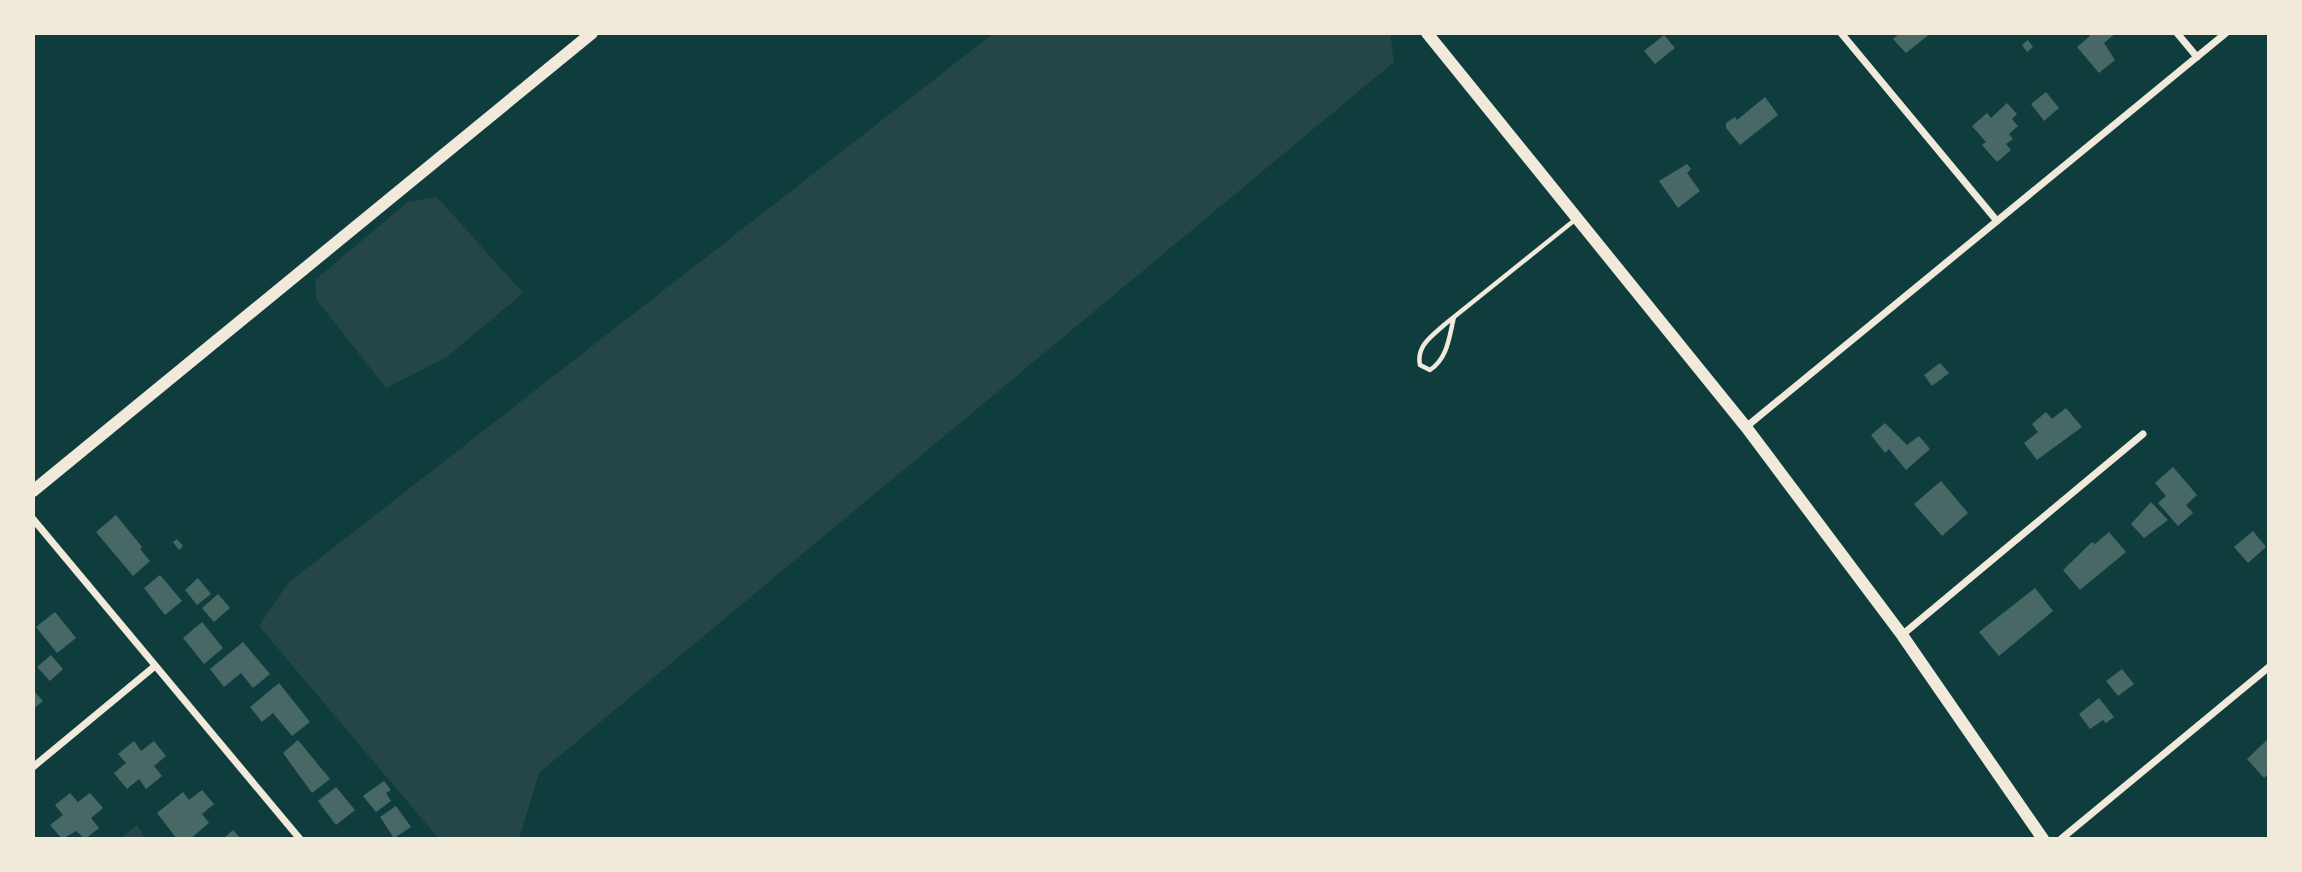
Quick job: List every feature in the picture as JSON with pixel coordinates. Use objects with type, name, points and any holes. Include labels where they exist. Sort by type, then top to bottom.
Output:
[{"type":"street","points":[[33,491],[592,33]]},
{"type":"street","points":[[1427,33],[1746,427],[1902,635],[2043,839]]},
{"type":"street","points":[[1841,33],[1997,221]]},
{"type":"street","points":[[2177,33],[2197,57]]},
{"type":"street","points":[[1746,427],[2225,33]]},
{"type":"street","points":[[1902,635],[2143,434]]},
{"type":"street","points":[[33,519],[300,839]]},
{"type":"street","points":[[33,767],[155,666]]},
{"type":"street","points":[[2061,839],[2269,667]]},
{"type":"lane","points":[[1454,317],[1446,353],[1430,370],[1420,365],[1418,356],[1424,344],[1454,317],[1576,218]]},
{"type":"shaded area","points":[[994,33],[1390,33],[1394,62],[539,773],[519,839],[439,839],[259,626],[288,583]]},
{"type":"shaded area","points":[[437,197],[523,293],[447,357],[386,388],[316,299],[315,280],[408,202]]},
{"type":"shaded area","points":[[137,825],[146,839],[119,839]]},
{"type":"building","points":[[1900,33],[1931,33],[1906,53],[1893,39]]},
{"type":"building","points":[[2088,33],[2116,33],[2104,43],[2115,60],[2099,73],[2077,47],[2090,36]]},
{"type":"building","points":[[1664,35],[1675,48],[1655,64],[1644,51]]},
{"type":"building","points":[[2028,40],[2033,47],[2027,52],[2022,45]]},
{"type":"building","points":[[2046,92],[2059,108],[2044,121],[2031,104]]},
{"type":"building","points":[[1765,97],[1778,115],[1740,145],[1726,128],[1726,123],[1735,117],[1737,120]]},
{"type":"building","points":[[2007,103],[2017,114],[2012,119],[2018,126],[2009,134],[2013,139],[2006,144],[2011,150],[1997,162],[1982,145],[1986,142],[1972,126],[1987,113],[1991,118]]},
{"type":"building","points":[[1687,164],[1691,169],[1687,173],[1700,191],[1678,208],[1659,181]]},
{"type":"building","points":[[1940,363],[1949,373],[1932,386],[1924,375]]},
{"type":"building","points":[[2066,408],[2082,427],[2037,460],[2024,443],[2038,432],[2032,424],[2046,412],[2052,419]]},
{"type":"building","points":[[1885,423],[1907,445],[1919,436],[1930,449],[1906,470],[1889,449],[1885,453],[1871,435]]},
{"type":"building","points":[[2173,467],[2197,495],[2186,505],[2193,513],[2178,526],[2158,503],[2166,496],[2155,483]]},
{"type":"building","points":[[1941,481],[1968,513],[1942,536],[1914,504]]},
{"type":"building","points":[[2151,502],[2168,520],[2144,538],[2131,524]]},
{"type":"building","points":[[116,515],[150,561],[133,576],[96,532]]},
{"type":"building","points":[[2253,531],[2266,547],[2248,563],[2234,547]]},
{"type":"building","points":[[2109,532],[2126,552],[2080,590],[2063,570],[2092,542],[2095,544]]},
{"type":"building","points":[[177,539],[183,546],[179,550],[173,542]]},
{"type":"building","points":[[160,575],[182,601],[165,615],[144,588]]},
{"type":"building","points":[[198,578],[211,594],[197,605],[185,590]]},
{"type":"building","points":[[2035,588],[2053,611],[1999,656],[1979,632]]},
{"type":"building","points":[[218,594],[230,608],[214,622],[202,608]]},
{"type":"building","points":[[55,612],[76,638],[57,653],[36,627]]},
{"type":"building","points":[[202,622],[223,648],[204,664],[183,638]]},
{"type":"building","points":[[243,642],[270,674],[253,688],[241,673],[224,687],[210,669]]},
{"type":"building","points":[[51,655],[63,669],[50,681],[37,667]]},
{"type":"building","points":[[2122,669],[2134,684],[2118,696],[2106,681]]},
{"type":"building","points":[[279,683],[310,722],[292,736],[273,713],[262,722],[250,707]]},
{"type":"building","points":[[33,690],[43,701],[33,709]]},
{"type":"building","points":[[2099,698],[2114,717],[2106,723],[2103,720],[2090,729],[2079,714]]},
{"type":"building","points":[[2269,738],[2269,773],[2264,778],[2247,759]]},
{"type":"building","points":[[298,740],[330,779],[312,793],[283,753]]},
{"type":"building","points":[[134,741],[141,751],[154,741],[166,756],[154,766],[162,776],[146,789],[139,779],[127,789],[114,773],[126,763],[118,754]]},
{"type":"building","points":[[384,781],[391,790],[386,793],[391,801],[376,812],[363,796]]},
{"type":"building","points":[[336,787],[355,810],[336,825],[318,801]]},
{"type":"building","points":[[202,790],[214,804],[202,814],[209,823],[190,839],[177,839],[157,813],[183,792],[189,800]]},
{"type":"building","points":[[70,793],[78,802],[90,793],[103,808],[91,818],[99,828],[85,839],[76,831],[62,839],[50,825],[63,815],[55,805]]},
{"type":"building","points":[[396,806],[411,827],[394,838],[380,817]]},
{"type":"building","points":[[233,830],[241,839],[223,839]]}]
